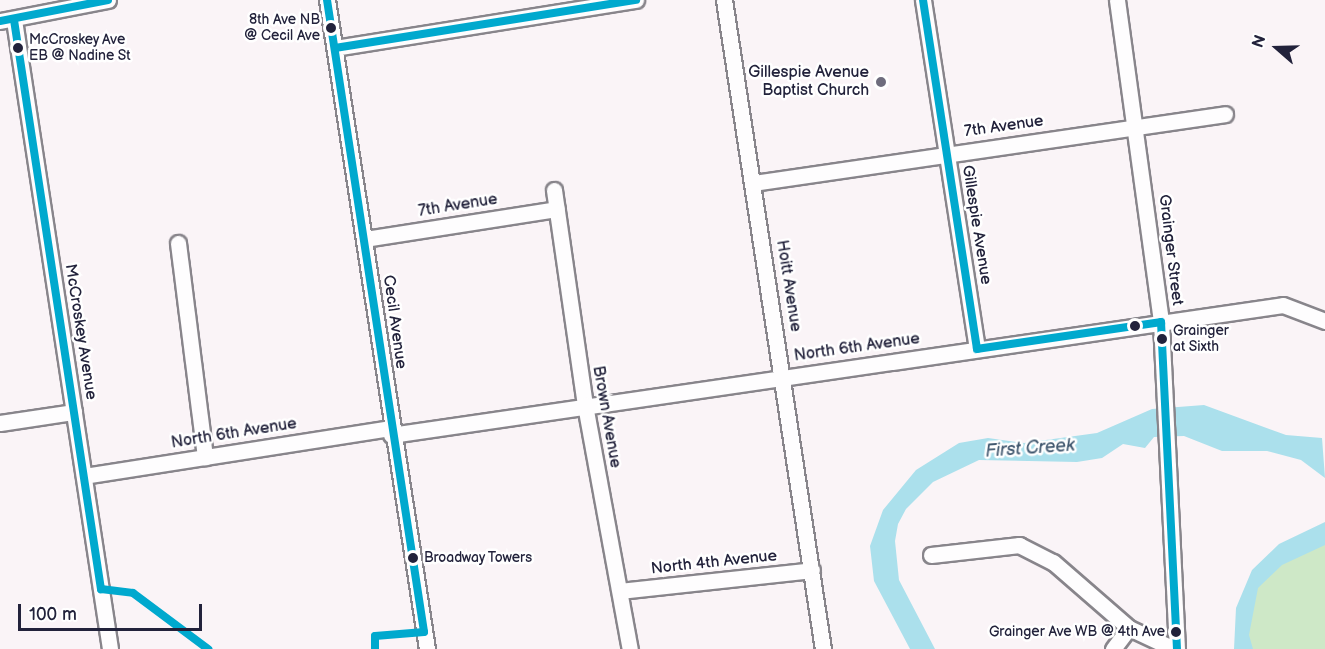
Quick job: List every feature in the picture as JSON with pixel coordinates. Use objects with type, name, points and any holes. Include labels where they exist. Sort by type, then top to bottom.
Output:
[{"type":"street","points":[[7,21],[108,0]]},
{"type":"street","name":"Cecil Avenue","points":[[327,0],[365,239],[391,431],[427,649]]},
{"type":"street","points":[[335,48],[530,7],[636,0]]},
{"type":"street","name":"Hoitt Avenue","points":[[724,0],[784,376],[823,649]]},
{"type":"street","name":"Gillespie Avenue","points":[[923,0],[976,349]]},
{"type":"street","name":"Grainger Street","points":[[1117,0],[1161,322],[1176,649]]},
{"type":"street","name":"McCroskey Avenue","points":[[7,21],[74,412],[110,649]]},
{"type":"street","name":"7th Avenue","points":[[753,183],[947,151],[1225,114]]},
{"type":"street","name":"Brown Avenue","points":[[554,190],[585,405],[630,649]]},
{"type":"street","name":"7th Avenue","points":[[365,239],[557,209]]},
{"type":"street","points":[[178,243],[205,457]]},
{"type":"street","name":"North 6th Avenue","points":[[84,476],[1283,305],[1325,321]]},
{"type":"street","points":[[0,423],[74,412]]},
{"type":"street","points":[[931,555],[1019,545],[1053,562],[1129,628],[1176,649]]},
{"type":"street","name":"North 4th Avenue","points":[[620,591],[812,570]]},
{"type":"street","points":[[1113,649],[1129,628]]},
{"type":"green space","points":[[1325,525],[1325,649],[1238,649],[1243,596]]},
{"type":"water","name":"First Creek","points":[[1204,405],[1286,435],[1322,438],[1325,478],[1301,460],[1267,451],[1222,451],[1184,436],[1154,437],[1145,448],[1123,444],[1102,458],[1077,462],[979,460],[933,482],[906,509],[898,524],[895,541],[899,580],[935,649],[910,649],[874,581],[870,546],[883,510],[916,470],[959,443],[988,438],[1024,443],[1097,433],[1152,409]]},
{"type":"water","points":[[1325,522],[1325,545],[1282,565],[1258,588],[1249,635],[1253,649],[1234,649],[1236,608],[1252,570],[1279,544]]},
{"type":"transit line","points":[[0,21],[108,0]]},
{"type":"transit line","points":[[327,0],[424,632],[375,636],[375,649]]},
{"type":"transit line","points":[[335,48],[636,0]]},
{"type":"transit line","points":[[923,0],[977,349],[1161,322],[1177,649]]},
{"type":"transit line","points":[[14,20],[101,589],[133,593],[208,649]]},
{"type":"place","name":"8th Ave NB @ Cecil Ave","points":[[331,28]]},
{"type":"place","name":"McCroskey Ave EB @ Nadine St","points":[[18,48]]},
{"type":"place","name":"Gillespie Avenue Baptist Church","points":[[881,82]]},
{"type":"place","name":"Grainger at Sixth","points":[[1162,339]]},
{"type":"place","name":"Broadway Towers","points":[[413,558]]},
{"type":"place","name":"Grainger Ave WB @ 4th Ave","points":[[1176,632]]}]
